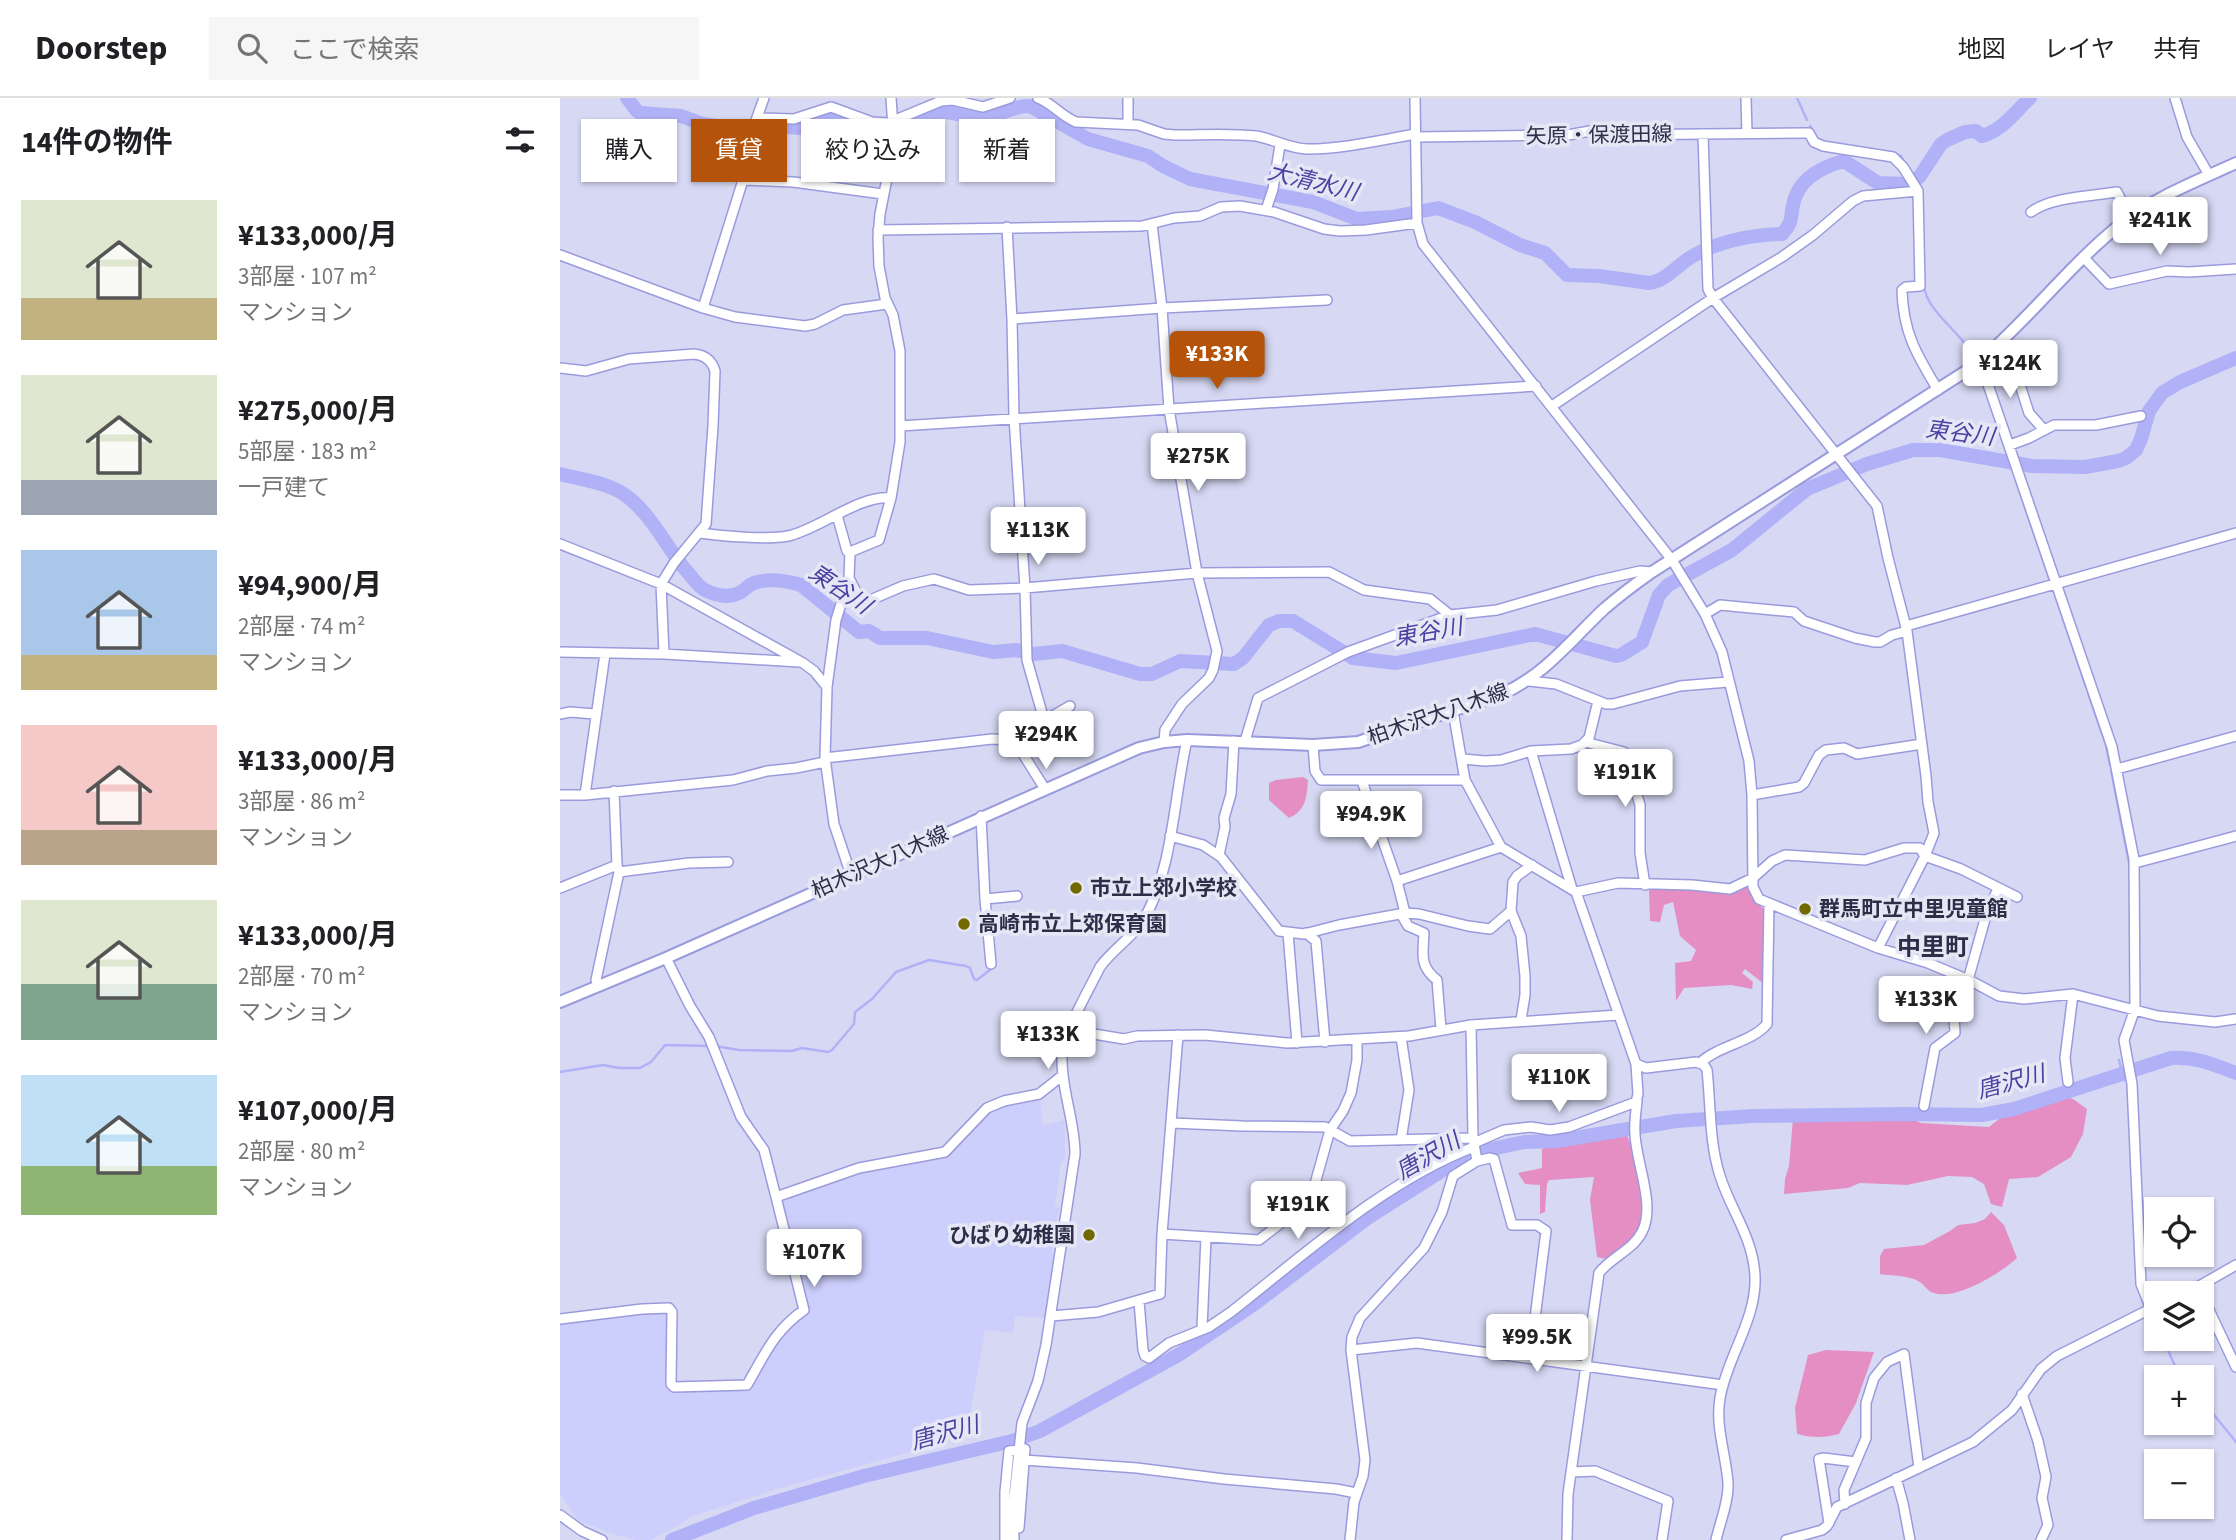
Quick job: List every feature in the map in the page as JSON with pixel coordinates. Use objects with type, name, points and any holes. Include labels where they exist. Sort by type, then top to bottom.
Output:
[{"type":"main road","name":"柏木沢大八木線","points":[[560,1002],[667,958],[1139,748],[1187,740],[1346,744],[1369,739],[1500,695],[1529,681],[1618,597],[1651,572],[1980,361],[2083,257],[2130,217],[2236,163]]},
{"type":"street","points":[[765,98],[758,118],[794,119],[831,107],[866,119]]},
{"type":"street","points":[[903,119],[941,101],[953,100],[983,107],[1010,98]]},
{"type":"street","name":"矢原・保渡田線","points":[[1038,98],[1076,122],[1128,124],[1175,135],[1256,136],[1280,145],[1308,149],[1416,136],[1568,135],[1590,131],[1603,135],[1809,133],[1814,142],[1823,146],[1894,156],[1917,190]]},
{"type":"street","points":[[1128,98],[1128,124]]},
{"type":"street","points":[[1415,98],[1417,221],[1423,244],[1672,560],[1704,614],[1722,652],[1745,739],[1752,795],[1753,887],[1759,899],[1878,948],[1968,979],[2006,997],[2024,999],[2073,994],[2158,1016],[2215,1022],[2236,1018]]},
{"type":"street","points":[[1746,98],[1747,133]]},
{"type":"street","points":[[2175,98],[2187,137],[2209,176]]},
{"type":"street","points":[[891,100],[893,119]]},
{"type":"street","points":[[1703,134],[1708,289],[1877,506],[1906,628],[1934,833],[1878,948]]},
{"type":"street","points":[[1266,210],[1272,193],[1280,145]]},
{"type":"street","points":[[704,308],[742,182]]},
{"type":"street","points":[[787,182],[883,194]]},
{"type":"street","points":[[849,552],[878,540],[891,498],[899,455],[900,351],[879,266],[878,230],[885,182]]},
{"type":"street","points":[[1552,406],[1713,298],[1782,257],[1863,195],[1917,190],[1920,286],[1906,287],[1901,292],[1912,345],[1938,390]]},
{"type":"street","points":[[2031,212],[2051,202],[2117,192],[2130,217]]},
{"type":"street","points":[[878,230],[1142,226],[1174,218],[1200,216],[1221,207],[1240,206],[1266,210],[1303,223],[1340,231],[1366,230],[1417,221]]},
{"type":"street","points":[[1152,224],[1162,308],[1169,409],[1196,573],[1217,657],[1209,678],[1182,704],[1172,719],[1164,742]]},
{"type":"street","points":[[1007,227],[1027,660],[1044,720]]},
{"type":"street","points":[[560,255],[735,317],[805,326],[844,310],[887,303]]},
{"type":"street","points":[[2083,257],[2109,284],[2167,271],[2236,269]]},
{"type":"street","points":[[1012,318],[1327,300]]},
{"type":"street","points":[[2003,340],[2014,353],[2029,413],[2044,430]]},
{"type":"street","points":[[560,368],[586,371],[629,359],[694,354],[702,355],[713,364],[713,426],[706,524],[674,563],[661,584],[664,654]]},
{"type":"street","points":[[1980,361],[2112,747],[2135,863],[2135,1009],[2124,1040],[2131,1078],[2141,1284],[2144,1290]]},
{"type":"street","points":[[900,426],[1536,386]]},
{"type":"street","points":[[2010,447],[2054,425],[2096,425],[2141,416]]},
{"type":"street","points":[[701,533],[787,536],[837,514],[882,498],[891,498]]},
{"type":"street","points":[[837,514],[849,552],[849,578],[836,620],[827,687],[827,759],[834,824],[851,875]]},
{"type":"street","points":[[1704,614],[1720,605],[1794,612],[1804,621],[1855,638],[1880,642],[1906,628],[2236,533]]},
{"type":"street","points":[[560,544],[661,584],[803,663],[814,671],[827,687]]},
{"type":"street","points":[[1219,855],[1240,741],[1258,698],[1349,652],[1450,615],[1497,610],[1596,581],[1640,571],[1651,572]]},
{"type":"street","points":[[849,578],[859,598],[868,601],[903,586],[934,579],[969,590],[1025,588],[1196,573],[1329,572],[1364,590],[1430,599],[1450,615]]},
{"type":"street","points":[[560,652],[664,654],[803,663]]},
{"type":"street","points":[[585,795],[606,654]]},
{"type":"street","points":[[1529,681],[1556,684],[1605,704],[1680,686],[1728,682]]},
{"type":"street","points":[[1463,760],[1501,760],[1531,751],[1571,749],[1589,738],[1598,701]]},
{"type":"street","points":[[560,795],[585,795],[733,780],[827,759],[992,739],[1011,740],[1070,706]]},
{"type":"street","points":[[1453,711],[1465,780],[1501,847],[1574,891],[1612,884],[1692,885],[1730,890],[1753,878],[1772,861],[1785,855],[1866,860],[1920,848],[1925,856],[1961,869],[2017,897]]},
{"type":"street","points":[[560,714],[570,712],[595,715]]},
{"type":"street","points":[[2117,769],[2236,736]]},
{"type":"street","points":[[1011,740],[1045,789]]},
{"type":"street","points":[[1014,1540],[1013,1519],[1022,1423],[1038,1381],[1046,1345],[1075,1154],[1073,1126],[1063,1075],[1063,1048],[1100,967],[1133,934],[1146,916],[1166,860],[1178,779],[1187,740]]},
{"type":"street","points":[[1585,742],[1624,752],[1640,805],[1640,853],[1645,885]]},
{"type":"street","points":[[1752,795],[1800,787],[1819,755],[1826,750],[1844,748],[1857,754],[1922,744]]},
{"type":"street","points":[[1312,745],[1315,771],[1321,780],[1465,780]]},
{"type":"street","points":[[1531,751],[1574,891],[1636,1064],[1634,1134],[1646,1198],[1643,1231],[1599,1273],[1568,1494],[1567,1540]]},
{"type":"street","points":[[1362,781],[1397,881],[1403,914],[1408,926],[1424,933],[1423,962],[1426,972],[1437,980],[1441,1029]]},
{"type":"street","points":[[599,986],[596,980],[618,868],[614,790]]},
{"type":"street","points":[[981,816],[991,964]]},
{"type":"street","points":[[1170,836],[1203,845],[1219,855],[1275,929],[1288,933],[1307,933],[1403,914],[1419,914],[1490,929],[1511,911]]},
{"type":"street","points":[[2135,863],[2236,836]]},
{"type":"street","points":[[1397,881],[1501,847]]},
{"type":"street","points":[[560,888],[618,868],[728,862]]},
{"type":"street","points":[[1521,1020],[1525,995],[1524,962],[1521,936],[1511,911],[1513,881],[1532,866]]},
{"type":"street","points":[[1968,979],[1987,912],[1998,888]]},
{"type":"street","points":[[985,899],[1017,895]]},
{"type":"street","points":[[1636,1064],[1646,1068],[1700,1063],[1708,1055],[1760,1031],[1767,1024],[1769,904]]},
{"type":"street","points":[[1288,933],[1297,1043]]},
{"type":"street","points":[[1307,933],[1316,941],[1325,1042]]},
{"type":"street","points":[[560,1318],[669,1308],[672,1312],[671,1384],[674,1387],[747,1385],[776,1335],[787,1322],[804,1310],[764,1150],[741,1117],[709,1037],[690,1006],[667,958]]},
{"type":"street","points":[[1924,1106],[1935,1048],[1955,1033],[1953,999],[1956,975]]},
{"type":"street","points":[[2068,1082],[2065,1058],[2073,994]]},
{"type":"street","points":[[1070,1030],[1124,1039],[1137,1036],[1205,1035],[1297,1043],[1401,1037],[1441,1029],[1521,1020],[1618,1015]]},
{"type":"street","points":[[1471,1025],[1474,1144],[1477,1160]]},
{"type":"street","points":[[1051,1316],[1098,1312],[1160,1294],[1162,1234],[1178,1035]]},
{"type":"street","points":[[1401,1037],[1409,1090],[1401,1140]]},
{"type":"street","points":[[1162,1234],[1259,1240],[1308,1202],[1330,1130],[1351,1093],[1357,1060],[1357,1039]]},
{"type":"street","points":[[1700,1063],[1707,1070],[1719,1173],[1747,1234],[1755,1276],[1751,1306],[1723,1385],[1718,1415],[1728,1484],[1716,1540]]},
{"type":"street","points":[[776,1197],[859,1168],[945,1152],[987,1108],[1003,1101],[1039,1094],[1063,1075]]},
{"type":"street","points":[[1139,1301],[1143,1350],[1147,1358],[1168,1343],[1209,1327],[1368,1205],[1448,1157],[1504,1130],[1531,1127],[1550,1130],[1569,1127],[1637,1101]]},
{"type":"street","points":[[1172,1123],[1325,1127],[1350,1141],[1401,1140],[1474,1144]]},
{"type":"street","points":[[1350,1540],[1356,1493],[1363,1476],[1365,1460],[1351,1350],[1352,1337],[1360,1318],[1424,1248],[1442,1212],[1453,1176],[1477,1160],[1490,1157],[1494,1159],[1512,1225],[1537,1225],[1546,1231],[1530,1358]]},
{"type":"street","points":[[1202,1328],[1206,1238]]},
{"type":"street","points":[[2214,1282],[2236,1265]]},
{"type":"street","points":[[1786,1540],[1822,1530],[1833,1511],[1845,1504],[1973,1442],[2003,1420],[2041,1369],[2057,1356],[2144,1313]]},
{"type":"street","points":[[2214,1321],[2236,1367]]},
{"type":"street","points":[[1351,1350],[1417,1342],[1723,1385]]},
{"type":"street","points":[[1845,1504],[1844,1490],[1866,1438],[1866,1403],[1874,1378],[1887,1362],[1904,1354],[1919,1468]]},
{"type":"street","points":[[2022,1394],[2038,1441],[2046,1477],[2042,1498],[2048,1525],[2041,1540]]},
{"type":"street","points":[[1005,1540],[1005,1492],[1009,1451],[1019,1447],[1025,1449],[1020,1540]]},
{"type":"street","points":[[1829,1522],[1819,1459],[1856,1462]]},
{"type":"street","points":[[1024,1460],[1137,1468],[1356,1493]]},
{"type":"street","points":[[1572,1472],[1595,1471],[1668,1501],[1662,1540]]},
{"type":"street","points":[[1896,1478],[1910,1540]]},
{"type":"street","points":[[560,1515],[582,1531],[602,1540]]},
{"type":"shaded area","points":[[1303,777],[1308,780],[1304,802],[1299,811],[1289,818],[1269,800],[1269,783]]},
{"type":"shaded area","points":[[1748,884],[1754,900],[1766,911],[1764,984],[1745,969],[1742,973],[1753,982],[1752,989],[1731,985],[1684,988],[1676,1001],[1675,963],[1691,961],[1696,950],[1680,936],[1673,902],[1664,905],[1660,922],[1650,921],[1649,889],[1727,891]]},
{"type":"shaded area","points":[[2055,1095],[2073,1099],[2087,1109],[2083,1134],[2071,1157],[2038,1177],[2009,1179],[2002,1207],[1991,1204],[1984,1184],[1972,1177],[1948,1176],[1907,1185],[1860,1183],[1848,1188],[1784,1194],[1793,1119],[1897,1113],[1921,1123],[1989,1127],[2014,1107]]},
{"type":"shaded area","points":[[1040,1098],[1043,1125],[1064,1120],[1065,1136],[1065,1161],[1061,1161],[1055,1207],[1059,1208],[1052,1252],[1057,1253],[1047,1318],[1015,1316],[1013,1333],[985,1330],[969,1421],[970,1435],[777,1489],[690,1517],[650,1540],[635,1540],[578,1520],[560,1494],[560,1323],[666,1311],[669,1313],[669,1389],[750,1388],[779,1336],[809,1311],[782,1203],[798,1192],[860,1171],[945,1155],[989,1111],[1005,1104]]},
{"type":"shaded area","points":[[1625,1130],[1641,1180],[1643,1220],[1634,1239],[1606,1259],[1597,1257],[1590,1200],[1594,1177],[1549,1180],[1545,1212],[1540,1214],[1540,1185],[1525,1184],[1518,1173],[1542,1168],[1542,1149],[1584,1135]]},
{"type":"shaded area","points":[[1991,1212],[2004,1225],[2017,1258],[1989,1278],[1964,1290],[1940,1294],[1931,1292],[1914,1279],[1880,1274],[1880,1256],[1884,1249],[1924,1245],[1958,1225],[1985,1219]]},
{"type":"shaded area","points":[[1826,1350],[1874,1352],[1856,1403],[1839,1434],[1818,1437],[1797,1434],[1795,1408],[1808,1355]]},
{"type":"waterway","name":"大清水川","points":[[627,98],[640,113],[681,116],[703,124],[745,130],[775,126],[801,128],[834,116],[872,130],[887,132],[940,112],[980,118],[1030,106],[1088,139],[1148,156],[1190,179],[1313,202],[1357,219],[1392,217],[1438,208],[1475,222],[1520,245],[1545,253],[1567,275],[1599,276],[1649,283],[1660,280],[1691,257],[1712,247],[1746,237],[1782,234],[1790,224],[1793,205],[1800,188],[1805,181],[1827,167],[1844,161],[1878,183],[1910,184],[1920,176],[1941,144],[1965,132],[1976,131],[1982,136],[1990,133],[2030,98]]},
{"type":"waterway","points":[[1797,98],[1807,120]]},
{"type":"waterway","points":[[1810,126],[1819,141]]},
{"type":"waterway","points":[[1892,153],[1901,156],[1905,164]]},
{"type":"waterway","points":[[1924,285],[1931,304],[1975,359]]},
{"type":"waterway","name":"東谷川","points":[[560,474],[591,481],[622,493],[642,510],[682,565],[705,590],[728,596],[759,581],[801,585],[859,632],[869,631],[880,638],[927,638],[993,652],[1016,650],[1034,654],[1062,651],[1140,674],[1152,674],[1180,661],[1234,664],[1243,658],[1269,625],[1279,621],[1293,621],[1353,658],[1396,663],[1535,634],[1616,656],[1642,642],[1659,595],[1668,585],[1732,550],[1807,489],[1867,464],[1913,450],[1940,450],[2032,466],[2085,467],[2118,461],[2136,450],[2149,411],[2162,393],[2180,382],[2236,358]]},
{"type":"waterway","points":[[1978,370],[1983,384]]},
{"type":"waterway","name":"東谷川","points":[[2005,449],[2012,470]]},
{"type":"waterway","points":[[2015,478],[2050,581]]},
{"type":"waterway","points":[[2053,589],[2086,687]]},
{"type":"waterway","points":[[2088,693],[2110,765]]},
{"type":"waterway","points":[[2111,770],[2129,863]]},
{"type":"waterway","points":[[2130,876],[2130,898]]},
{"type":"waterway","points":[[715,1046],[739,1050],[792,1051],[802,1048],[828,1052],[854,1024],[855,1012],[872,999],[896,972],[929,960],[966,966],[977,980],[991,969]]},
{"type":"waterway","points":[[560,1072],[603,1065],[640,1068],[651,1062],[665,1045],[709,1046]]},
{"type":"waterway","name":"唐沢川","points":[[672,1540],[754,1508],[864,1476],[1012,1441],[1040,1431],[1180,1354],[1253,1305],[1369,1217],[1446,1168],[1483,1151],[1524,1142],[1557,1141],[1676,1121],[1753,1116],[1982,1115],[2014,1109],[2171,1058],[2196,1060],[2236,1073]]},
{"type":"waterway","name":"唐沢川","points":[[2119,1060],[2124,1080]]},
{"type":"waterway","points":[[2168,1351],[2175,1365]]},
{"type":"waterway","points":[[2214,1415],[2236,1442]]},
{"type":"place","name":"市立上郊小学校","points":[[1076,888]]},
{"type":"place","name":"群馬町立中里児童館","points":[[1805,909]]},
{"type":"place","name":"高崎市立上郊保育園","points":[[964,924]]},
{"type":"place","name":"ひばり幼稚園","points":[[1089,1235]]},
{"type":"district","name":"中里町","points":[[1933,947]]}]
